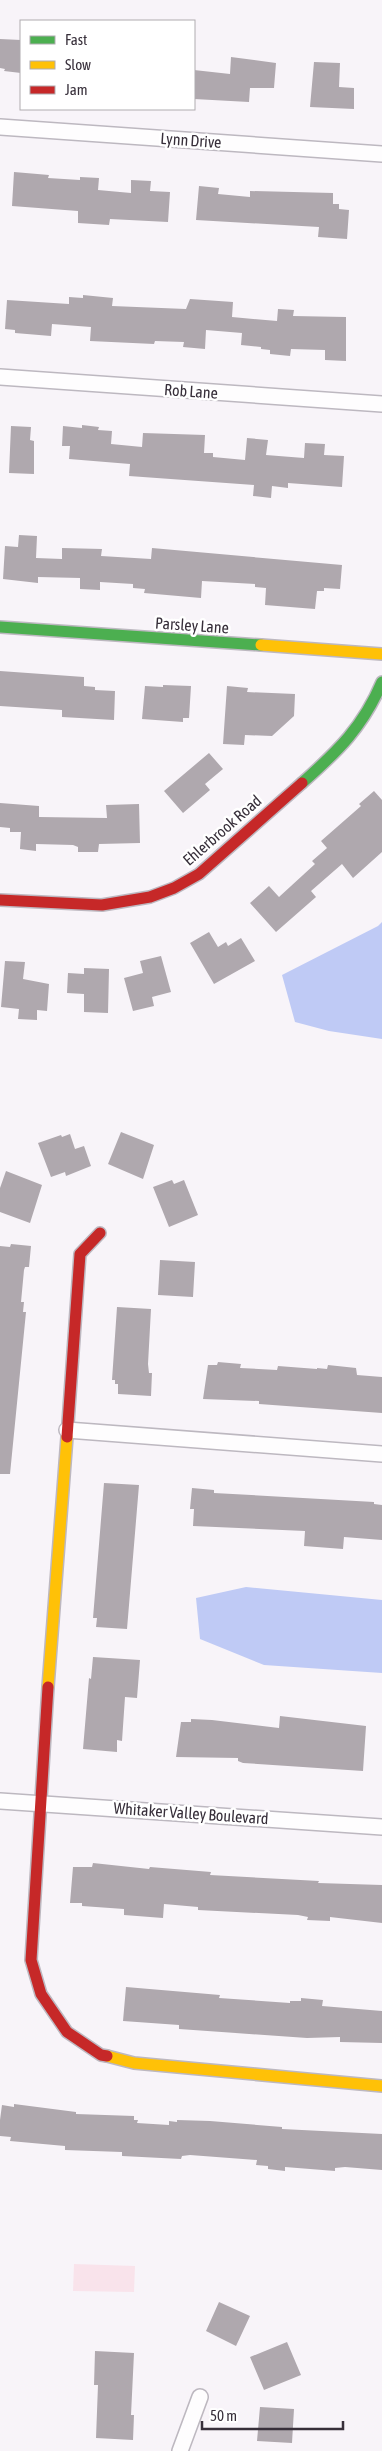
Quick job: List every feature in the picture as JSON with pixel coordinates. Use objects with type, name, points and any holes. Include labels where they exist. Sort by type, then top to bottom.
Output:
[{"type":"street","name":"Lynn Drive","points":[[0,127],[382,154]]},
{"type":"street","name":"Rob Lane","points":[[0,377],[382,404]]},
{"type":"street","name":"Parsley Lane","points":[[0,627],[382,654]]},
{"type":"street","name":"Ehlerbrook Road","points":[[0,900],[110,906],[136,902],[177,887],[199,874],[341,748],[373,705],[382,682]]},
{"type":"street","points":[[100,1233],[80,1254],[40,1803],[31,1960],[41,1994],[67,2032],[101,2055],[134,2063],[382,2086]]},
{"type":"street","points":[[67,1430],[382,1454]]},
{"type":"street","name":"Whitaker Valley Boulevard","points":[[0,1801],[382,1827]]},
{"type":"street","points":[[180,2451],[200,2397]]},
{"type":"shaded area","points":[[74,2264],[135,2266],[134,2292],[73,2291]]},
{"type":"water","points":[[382,922],[382,1039],[329,1031],[295,1022],[282,975],[378,926]]},
{"type":"water","points":[[246,1587],[382,1600],[382,1673],[264,1665],[200,1639],[196,1598]]},
{"type":"building","points":[[0,39],[20,40],[20,73],[4,71],[5,69],[0,68]]},
{"type":"building","points":[[231,57],[276,63],[274,88],[250,88],[249,102],[195,99],[195,70],[230,74]]},
{"type":"building","points":[[314,62],[340,63],[339,87],[354,88],[354,109],[310,107]]},
{"type":"building","points":[[14,172],[49,175],[48,178],[80,180],[80,177],[99,178],[98,190],[131,193],[131,180],[151,181],[150,191],[170,192],[168,222],[110,219],[109,225],[78,223],[78,211],[12,206]]},
{"type":"building","points":[[199,186],[219,188],[218,194],[250,197],[250,191],[333,193],[333,204],[339,204],[339,209],[349,210],[347,239],[318,237],[319,227],[196,220]]},
{"type":"building","points":[[83,295],[113,298],[112,306],[186,309],[190,299],[233,302],[232,317],[277,321],[278,309],[294,310],[293,316],[346,317],[346,361],[325,360],[325,350],[291,349],[290,356],[270,354],[270,350],[261,349],[261,347],[241,345],[242,333],[206,330],[205,349],[183,347],[184,342],[155,341],[154,344],[90,341],[91,327],[52,324],[51,336],[15,333],[15,330],[5,329],[7,300],[69,304],[69,297],[83,298]]},
{"type":"building","points":[[82,425],[99,427],[98,430],[112,431],[111,444],[142,447],[143,433],[205,435],[204,453],[213,453],[213,457],[245,460],[247,438],[268,440],[266,455],[304,458],[305,443],[325,444],[324,455],[344,456],[342,487],[288,483],[288,488],[272,486],[271,498],[253,496],[254,485],[129,476],[130,464],[69,459],[70,446],[62,446],[63,426],[82,428]]},
{"type":"building","points":[[11,426],[31,427],[30,440],[34,441],[34,474],[9,473]]},
{"type":"building","points":[[19,535],[37,536],[36,558],[62,559],[62,548],[102,549],[101,556],[151,559],[152,548],[342,565],[340,589],[324,588],[324,591],[317,591],[315,609],[265,605],[266,588],[255,587],[255,584],[202,581],[201,598],[144,593],[145,589],[133,588],[133,584],[100,582],[100,590],[80,589],[80,578],[38,577],[38,583],[3,579],[5,546],[18,547]]},
{"type":"building","points":[[0,671],[84,677],[84,686],[95,687],[95,690],[115,691],[114,720],[62,717],[62,710],[0,706]]},
{"type":"building","points":[[163,685],[191,686],[189,718],[183,718],[183,722],[142,719],[145,686],[163,687]]},
{"type":"building","points":[[227,686],[248,688],[247,692],[295,694],[294,716],[272,736],[245,735],[244,745],[223,744]]},
{"type":"building","points":[[209,753],[223,769],[205,784],[210,790],[183,813],[164,791]]},
{"type":"building","points":[[374,791],[382,800],[382,852],[353,878],[342,864],[311,891],[316,897],[276,932],[250,903],[269,886],[279,897],[315,864],[312,861],[327,848],[321,841],[361,806],[359,804]]},
{"type":"building","points":[[0,803],[39,806],[39,817],[107,818],[106,805],[139,804],[140,843],[99,844],[98,852],[78,852],[78,847],[73,845],[36,844],[36,851],[20,849],[21,832],[10,832],[10,828],[0,827]]},
{"type":"building","points":[[209,932],[218,947],[226,942],[228,946],[241,938],[255,961],[214,984],[190,943]]},
{"type":"building","points":[[161,956],[171,992],[152,997],[154,1006],[133,1011],[124,978],[143,973],[140,961]]},
{"type":"building","points":[[5,961],[25,962],[23,979],[49,984],[47,1011],[37,1010],[37,1020],[18,1019],[19,1009],[1,1007]]},
{"type":"building","points":[[84,968],[109,969],[108,1013],[84,1012],[84,994],[67,993],[68,973],[84,974]]},
{"type":"building","points":[[121,1132],[154,1145],[143,1179],[108,1164]]},
{"type":"building","points":[[70,1134],[75,1149],[84,1146],[91,1166],[66,1176],[65,1172],[51,1177],[38,1143]]},
{"type":"building","points":[[6,1171],[42,1185],[30,1223],[0,1212],[0,1188]]},
{"type":"building","points":[[172,1180],[174,1184],[184,1180],[198,1215],[169,1227],[153,1187]]},
{"type":"building","points":[[11,1244],[31,1246],[29,1267],[25,1267],[24,1270],[21,1302],[24,1302],[23,1312],[26,1312],[10,1474],[0,1474],[0,1246],[10,1247]]},
{"type":"building","points":[[160,1260],[195,1262],[193,1297],[158,1295]]},
{"type":"building","points":[[117,1307],[151,1309],[148,1364],[149,1373],[152,1373],[151,1396],[118,1394],[118,1384],[115,1384],[115,1380],[112,1380]]},
{"type":"building","points":[[218,1362],[241,1364],[240,1368],[277,1370],[278,1366],[327,1369],[328,1365],[356,1368],[357,1375],[382,1377],[382,1413],[259,1404],[259,1401],[203,1399],[208,1365],[217,1365]]},
{"type":"building","points":[[104,1483],[139,1485],[127,1629],[96,1627],[97,1618],[93,1618]]},
{"type":"building","points":[[192,1488],[214,1490],[214,1493],[374,1502],[374,1504],[382,1505],[382,1540],[344,1537],[343,1549],[304,1546],[305,1531],[193,1526],[194,1509],[190,1509]]},
{"type":"building","points":[[93,1657],[140,1660],[137,1698],[125,1697],[122,1741],[117,1740],[117,1752],[83,1749],[89,1678],[91,1679]]},
{"type":"building","points":[[280,1716],[366,1726],[363,1771],[243,1763],[238,1761],[238,1758],[176,1757],[181,1722],[191,1722],[191,1719],[212,1720],[279,1728]]},
{"type":"building","points":[[93,1863],[149,1869],[150,1867],[211,1872],[210,1875],[319,1881],[318,1883],[382,1885],[382,1923],[330,1917],[330,1921],[307,1920],[308,1917],[298,1915],[198,1910],[198,1907],[164,1904],[163,1918],[124,1915],[124,1909],[82,1906],[82,1903],[70,1903],[73,1867],[92,1867]]},
{"type":"building","points":[[126,1987],[220,1995],[219,1998],[290,2003],[290,2001],[301,2001],[301,1998],[323,2000],[322,2006],[382,2011],[382,2043],[340,2042],[340,2037],[307,2038],[179,2029],[179,2025],[123,2021]]},
{"type":"building","points":[[14,2104],[76,2112],[76,2114],[134,2116],[134,2120],[138,2120],[137,2123],[169,2125],[169,2121],[177,2122],[177,2120],[210,2121],[282,2127],[282,2129],[382,2134],[382,2170],[345,2167],[335,2168],[335,2171],[285,2167],[285,2171],[256,2165],[257,2160],[190,2155],[182,2156],[181,2159],[122,2156],[122,2152],[65,2150],[65,2146],[10,2141],[11,2137],[0,2136],[0,2120],[2,2105],[14,2107]]},
{"type":"building","points":[[219,2302],[250,2316],[236,2346],[206,2331]]},
{"type":"building","points":[[287,2342],[301,2375],[264,2390],[250,2357]]},
{"type":"building","points":[[95,2351],[134,2353],[131,2415],[134,2415],[133,2440],[96,2438],[98,2385],[94,2385]]},
{"type":"building","points":[[260,2407],[294,2409],[292,2443],[257,2441]]},
{"type":"traffic: fast","points":[[0,627],[261,645]]},
{"type":"traffic: fast","points":[[302,783],[338,749],[358,725],[375,698],[382,682]]},
{"type":"traffic: slow","points":[[261,645],[382,654]]},
{"type":"traffic: slow","points":[[48,1687],[67,1437]]},
{"type":"traffic: slow","points":[[107,2056],[134,2063],[382,2086]]},
{"type":"traffic: jam","points":[[0,900],[102,905],[150,897],[174,888],[199,874],[302,783]]},
{"type":"traffic: jam","points":[[67,1437],[80,1254],[100,1233]]},
{"type":"traffic: jam","points":[[48,1687],[31,1960],[41,1994],[67,2032],[101,2055],[107,2056]]}]
